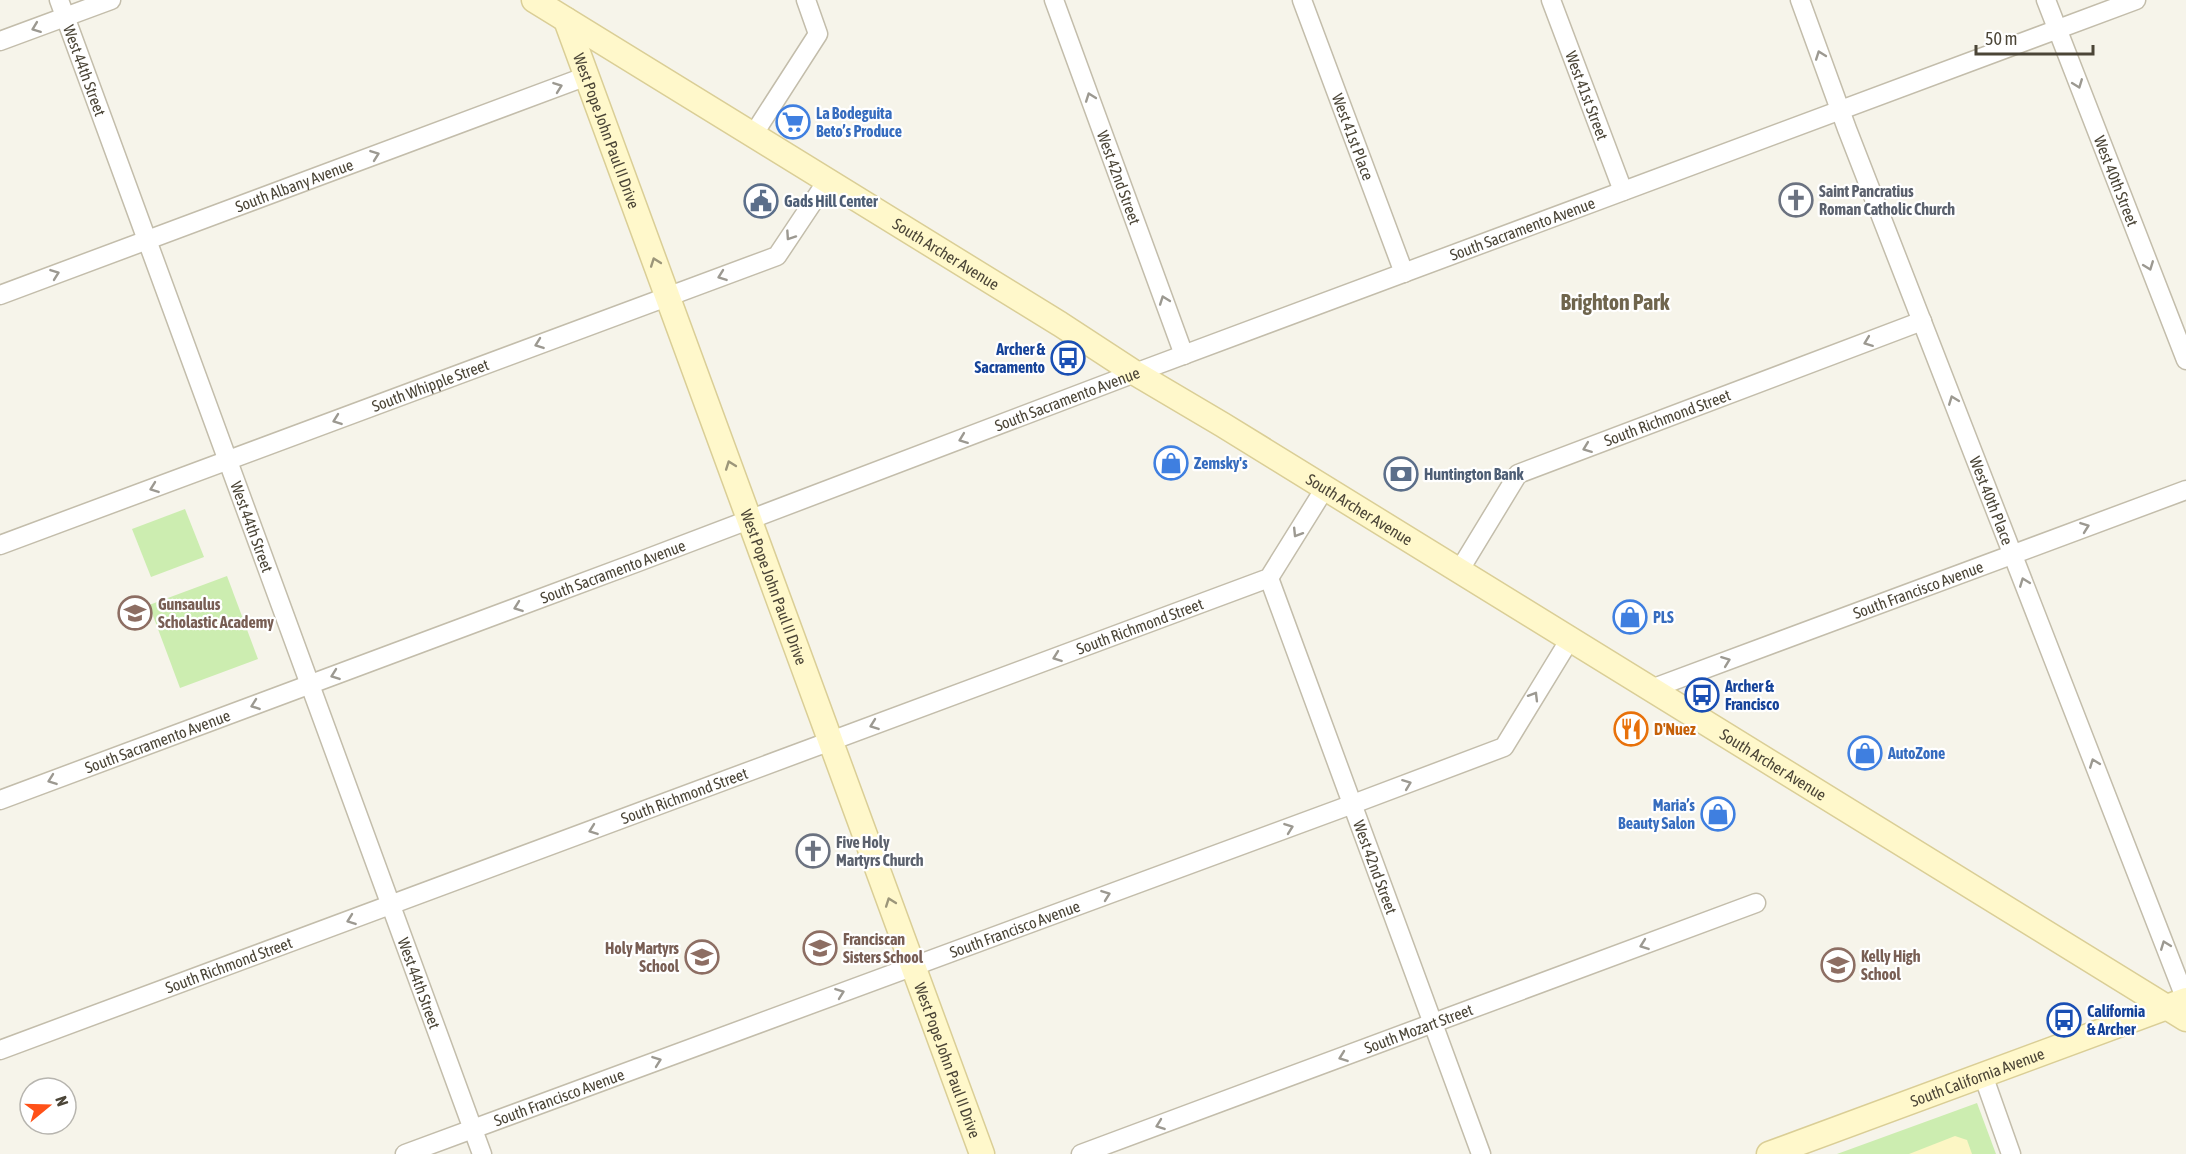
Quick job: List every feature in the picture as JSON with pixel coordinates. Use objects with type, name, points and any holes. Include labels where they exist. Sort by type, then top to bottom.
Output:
[{"type":"main road","name":"South Archer Avenue","points":[[534,0],[562,10],[753,135],[1135,373],[2179,1009]]},
{"type":"main road","name":"West Pope John Paul II Drive","points":[[562,10],[982,1154]]},
{"type":"main road","name":"South California Avenue","points":[[1769,1154],[1983,1075],[2179,1009]]},
{"type":"street","points":[[0,41],[62,9],[111,0]]},
{"type":"street","points":[[753,135],[818,34],[806,0]]},
{"type":"street","name":"West 42nd Street","points":[[1054,0],[1184,355]]},
{"type":"street","name":"West 41st Place","points":[[1302,0],[1404,273]]},
{"type":"street","name":"West 41st Street","points":[[1551,0],[1623,191]]},
{"type":"street","name":"West 40th Place","points":[[1800,0],[1840,110],[2013,554],[2179,1009]]},
{"type":"street","name":"West 40th Street","points":[[2046,0],[2186,360]]},
{"type":"street","name":"South Sacramento Avenue","points":[[0,800],[2136,0]]},
{"type":"street","name":"West 44th Street","points":[[62,9],[482,1154]]},
{"type":"street","name":"South Albany Avenue","points":[[0,295],[587,76]]},
{"type":"street","name":"South Whipple Street","points":[[0,545],[777,256],[827,181]]},
{"type":"street","name":"South Richmond Street","points":[[1459,571],[1518,474],[1922,321]]},
{"type":"street","points":[[1269,578],[1325,488]]},
{"type":"street","name":"South Francisco Avenue","points":[[1651,689],[2186,489]]},
{"type":"street","name":"West 42nd Street","points":[[1269,578],[1481,1154]]},
{"type":"street","name":"South Richmond Street","points":[[0,1050],[1269,578]]},
{"type":"street","name":"South Francisco Avenue","points":[[405,1154],[1504,747],[1570,639]]},
{"type":"street","name":"South Mozart Street","points":[[1081,1154],[1756,903]]},
{"type":"street","points":[[1983,1075],[2011,1154]]},
{"type":"green space","points":[[185,509],[204,557],[151,577],[132,529]]},
{"type":"green space","points":[[227,576],[258,659],[180,688],[149,605]]},
{"type":"green space","points":[[1977,1103],[1996,1154],[1837,1154]]},
{"type":"sand","points":[[1955,1136],[1967,1140],[1972,1154],[1909,1154]]},
{"type":"place","name":"La Bodeguita Beto’s Produce","points":[[793,122]]},
{"type":"place","name":"Saint Pancratius Roman Catholic Church","points":[[1796,200]]},
{"type":"place","name":"Gads Hill Center","points":[[761,201]]},
{"type":"place","name":"Archer & Sacramento","points":[[1068,358]]},
{"type":"place","name":"Zemsky's","points":[[1171,463]]},
{"type":"place","name":"Huntington Bank","points":[[1401,474]]},
{"type":"place","name":"Gunsaulus Scholastic Academy","points":[[135,613]]},
{"type":"place","name":"PLS","points":[[1630,617]]},
{"type":"place","name":"Archer & Francisco","points":[[1702,695]]},
{"type":"place","name":"D'Nuez","points":[[1631,729]]},
{"type":"place","name":"AutoZone","points":[[1865,753]]},
{"type":"place","name":"Maria’s Beauty Salon","points":[[1718,814]]},
{"type":"place","name":"Five Holy Martyrs Church","points":[[813,851]]},
{"type":"place","name":"Franciscan Sisters School","points":[[820,948]]},
{"type":"place","name":"Holy Martyrs School","points":[[702,957]]},
{"type":"place","name":"Kelly High School","points":[[1838,965]]},
{"type":"place","name":"California & Archer","points":[[2064,1020]]},
{"type":"district","name":"Brighton Park","points":[[1615,302]]}]
